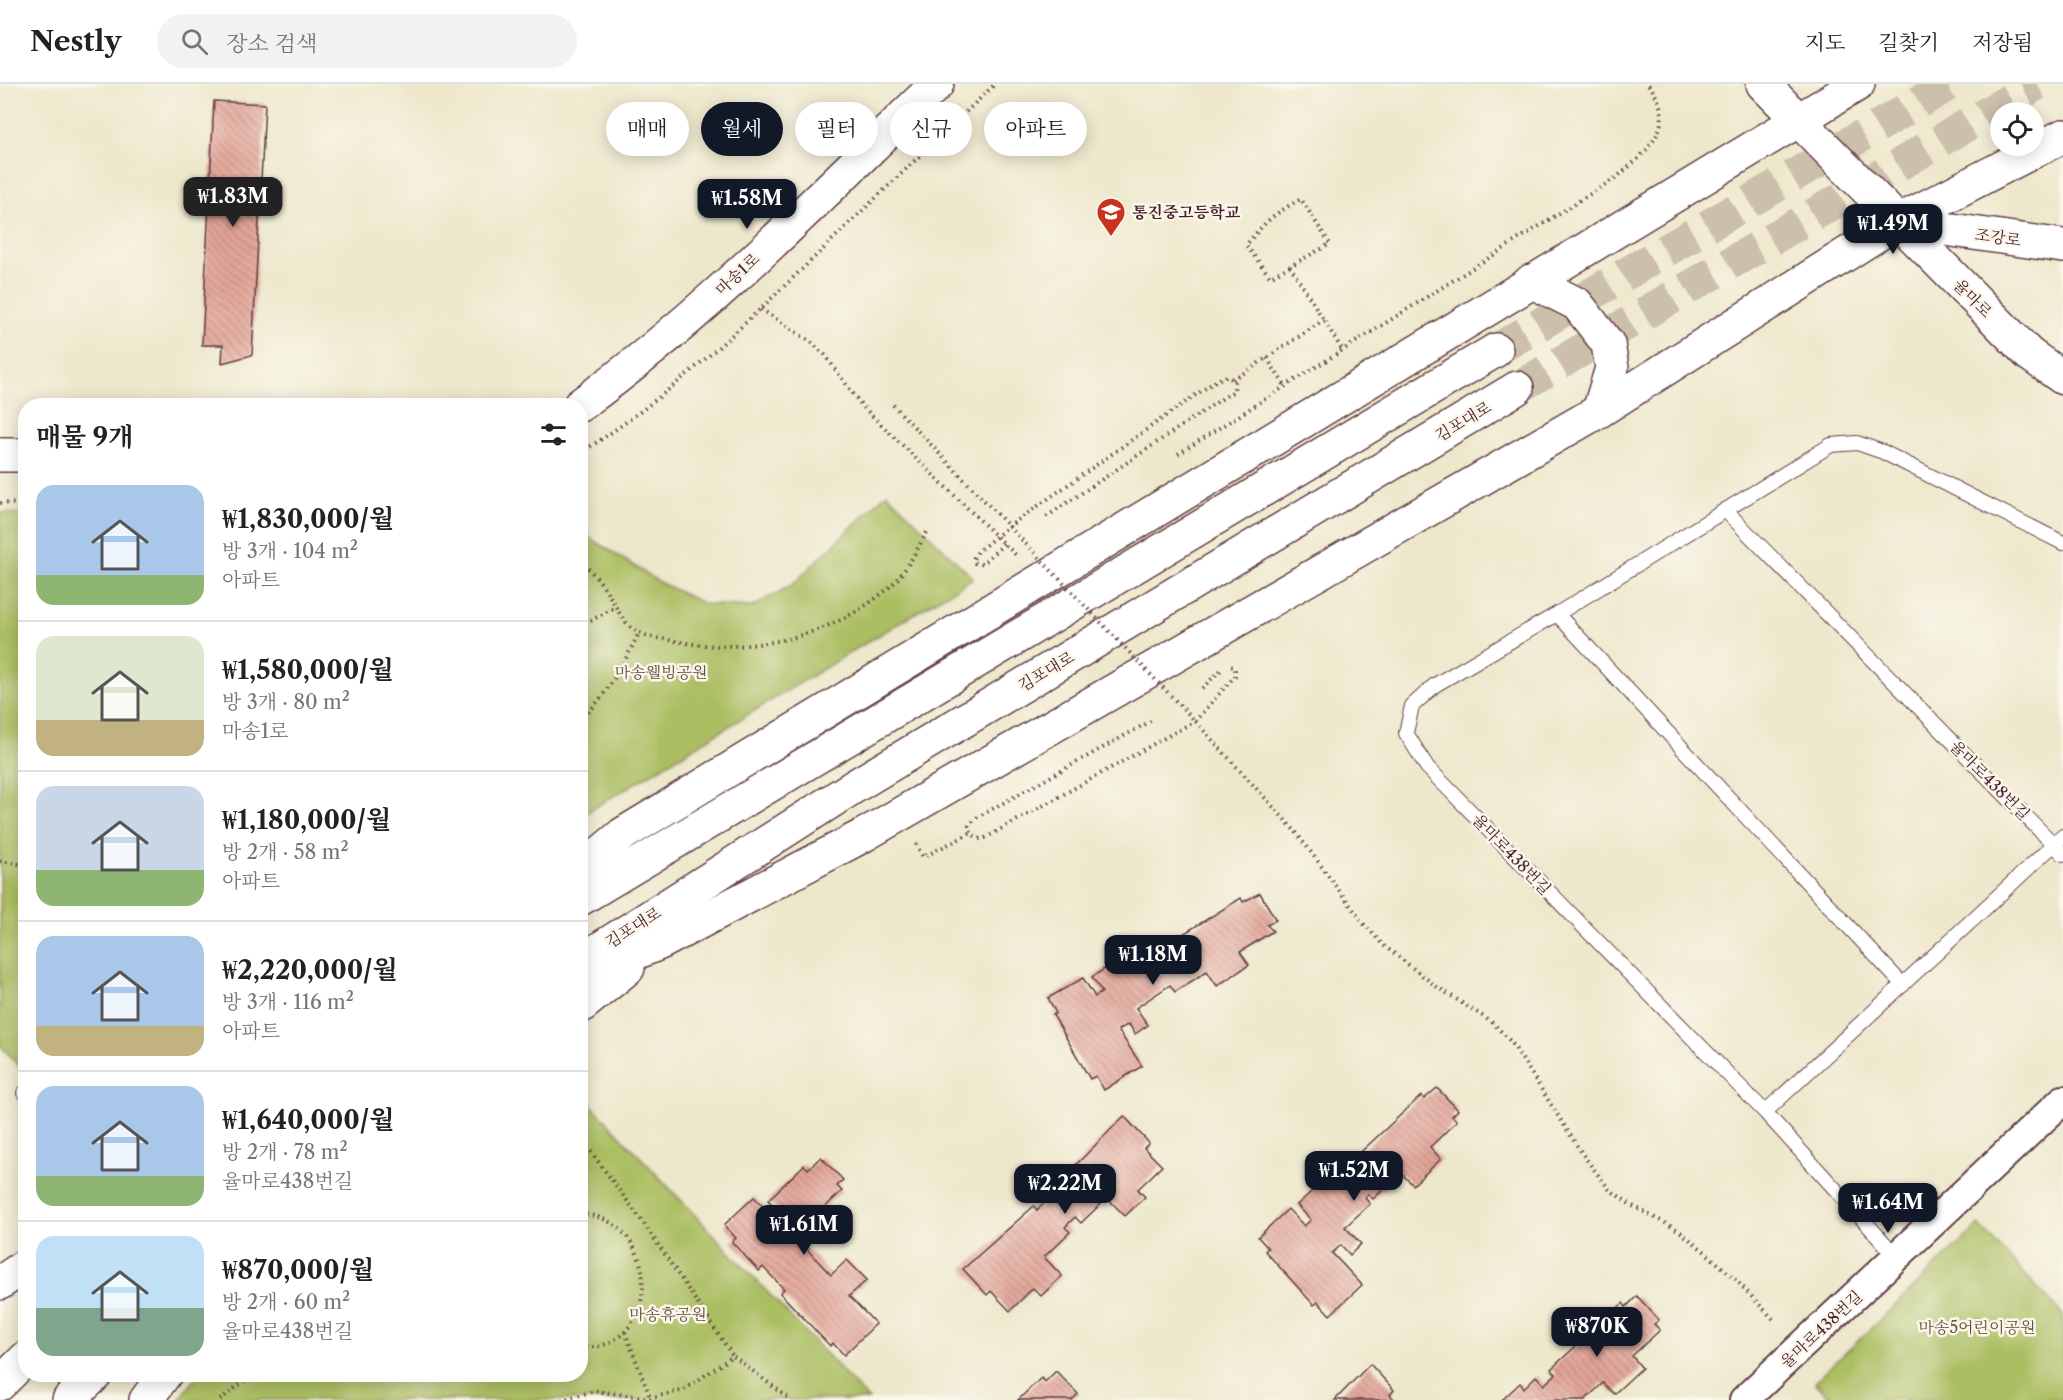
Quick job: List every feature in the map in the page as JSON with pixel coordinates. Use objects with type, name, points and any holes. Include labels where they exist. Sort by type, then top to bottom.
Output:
[{"type":"main road","name":"마송1로","points":[[588,399],[621,376],[706,303],[937,84]]},
{"type":"main road","name":"율마로","points":[[1763,84],[2029,354],[2063,378]]},
{"type":"main road","points":[[588,863],[622,834],[1858,84]]},
{"type":"main road","points":[[588,973],[662,942],[874,829],[1599,411],[1897,222],[2063,136]]},
{"type":"main road","name":"조강로","points":[[1897,222],[2063,246]]},
{"type":"main road","points":[[1531,281],[1577,304],[1608,344],[1612,368],[1599,411]]},
{"type":"main road","points":[[588,894],[1496,350]]},
{"type":"main road","name":"김포대로","points":[[588,956],[855,786],[1517,388]]},
{"type":"main road","points":[[0,455],[18,455]]},
{"type":"main road","points":[[588,1000],[662,942]]},
{"type":"main road","points":[[0,1283],[18,1271]]},
{"type":"main road","points":[[0,1384],[18,1366]]},
{"type":"main road","points":[[69,1400],[88,1382]]},
{"type":"main road","points":[[146,1400],[159,1382]]},
{"type":"street","name":"율마로438번길","points":[[1744,1400],[2063,1100]]},
{"type":"lane","name":"율마로438번길","points":[[1897,1257],[1765,1112],[1427,767],[1406,733],[1412,706],[1435,685],[1557,614],[1831,445],[1857,443],[1883,452],[2063,543]]},
{"type":"lane","name":"율마로438번길","points":[[1725,510],[2060,845],[1765,1112]]},
{"type":"lane","points":[[1557,614],[1903,985]]},
{"type":"path","points":[[588,448],[643,412],[761,309],[995,84]]},
{"type":"path","points":[[1267,358],[1285,386],[1617,177],[1640,158],[1660,133],[1662,118],[1659,105],[1648,84]]},
{"type":"path","points":[[1301,199],[1330,244],[1290,266],[1270,277],[1246,244],[1253,234],[1281,208],[1301,199]]},
{"type":"path","points":[[1290,266],[1343,351]]},
{"type":"path","points":[[761,309],[811,342],[825,355],[862,406],[1017,557]]},
{"type":"path","points":[[1233,380],[1324,320]]},
{"type":"path","points":[[1004,544],[982,564],[975,563],[974,555],[1008,526],[1216,380],[1227,376],[1233,380]]},
{"type":"path","points":[[1043,519],[1234,391],[1233,380]]},
{"type":"path","points":[[893,405],[1195,721],[1296,832],[1364,924],[1383,945],[1436,986],[1493,1023],[1512,1043],[1597,1174],[1610,1189],[1631,1205],[1678,1230],[1704,1251],[1775,1321]]},
{"type":"path","points":[[0,503],[18,504]]},
{"type":"path","points":[[588,569],[609,594],[619,615],[639,633],[688,644],[726,647],[777,643],[806,634],[846,617],[886,591],[910,563],[927,532]]},
{"type":"path","points":[[588,622],[615,607]]},
{"type":"path","points":[[588,713],[599,702],[620,672],[639,633]]},
{"type":"path","points":[[1151,721],[976,818],[969,826],[971,833],[979,839],[985,838],[1195,721],[1231,682],[1236,671],[1235,667],[1227,666],[1202,688]]},
{"type":"path","points":[[915,842],[923,857],[971,833]]},
{"type":"path","points":[[0,861],[18,864]]},
{"type":"path","points":[[588,1148],[651,1234],[733,1356],[791,1400]]},
{"type":"path","points":[[588,1216],[611,1223],[628,1237],[637,1251],[644,1271],[645,1292],[639,1312],[625,1332],[604,1346],[588,1347]]},
{"type":"path","points":[[625,1332],[650,1398]]},
{"type":"path","points":[[561,1400],[595,1391],[650,1398],[684,1390],[733,1356]]},
{"type":"path","points":[[220,1400],[242,1382]]},
{"type":"path","points":[[225,1395],[230,1400]]},
{"type":"green space","name":"마송웰빙공원","points":[[887,493],[973,578],[588,812],[588,536],[659,582],[704,604],[753,607],[793,584]]},
{"type":"green space","points":[[0,513],[18,514],[18,1065],[0,1045]]},
{"type":"green space","name":"마송휴공원","points":[[588,1101],[869,1400],[179,1400],[193,1382],[588,1382]]},
{"type":"green space","name":"마송5어린이공원","points":[[1979,1225],[2063,1315],[2063,1400],[1832,1400],[1815,1382]]},
{"type":"building","points":[[214,101],[265,104],[252,355],[222,363],[223,345],[202,345]]},
{"type":"building","points":[[1260,893],[1276,920],[1267,925],[1273,931],[1240,952],[1249,965],[1217,986],[1207,971],[1175,992],[1170,985],[1136,1008],[1148,1025],[1135,1034],[1129,1024],[1118,1030],[1142,1066],[1104,1090],[1096,1076],[1090,1079],[1053,1015],[1056,1013],[1048,998],[1083,978],[1095,997],[1102,992],[1092,977],[1126,955],[1129,960],[1142,951],[1148,961],[1161,952],[1159,949],[1241,898],[1243,902]]},
{"type":"building","points":[[1437,1088],[1458,1110],[1452,1116],[1457,1121],[1430,1147],[1441,1159],[1413,1185],[1401,1173],[1373,1199],[1368,1194],[1365,1198],[1370,1204],[1345,1227],[1361,1244],[1350,1255],[1341,1245],[1332,1253],[1362,1285],[1330,1315],[1318,1302],[1314,1305],[1265,1251],[1268,1248],[1258,1237],[1288,1209],[1304,1226],[1311,1220],[1297,1205],[1325,1179],[1328,1184],[1340,1172],[1342,1175],[1353,1165],[1350,1162],[1421,1096],[1424,1099]]},
{"type":"building","points":[[1124,1116],[1149,1143],[1144,1148],[1162,1166],[1138,1189],[1145,1197],[1125,1216],[1107,1198],[1081,1223],[1075,1217],[1065,1227],[1070,1232],[1044,1257],[1062,1276],[1041,1296],[1033,1288],[1010,1311],[991,1291],[987,1295],[963,1269],[1034,1206],[1037,1210],[1060,1187],[1057,1184]]},
{"type":"building","points":[[821,1157],[843,1180],[837,1186],[842,1191],[803,1228],[811,1236],[802,1244],[831,1275],[847,1260],[867,1280],[849,1296],[876,1324],[844,1355],[833,1343],[830,1346],[780,1293],[784,1289],[763,1267],[759,1271],[732,1242],[736,1238],[724,1225],[754,1197],[772,1216],[778,1210],[768,1200],[804,1165],[808,1169]]},
{"type":"building","points":[[1637,1296],[1659,1320],[1654,1324],[1660,1330],[1632,1356],[1642,1368],[1614,1394],[1603,1383],[1585,1400],[1502,1400],[1520,1383],[1524,1388],[1536,1376],[1544,1385],[1556,1374],[1551,1369],[1623,1303],[1626,1307]]},
{"type":"building","points":[[1370,1364],[1394,1390],[1390,1395],[1395,1400],[1335,1400]]},
{"type":"building","points":[[1056,1371],[1078,1394],[1072,1400],[1018,1400],[1041,1378],[1045,1382]]},
{"type":"tunnel","points":[[1496,350],[1950,84]]},
{"type":"tunnel","points":[[1517,388],[2037,84]]},
{"type":"place","name":"통진중고등학교","points":[[1111,238]]}]
